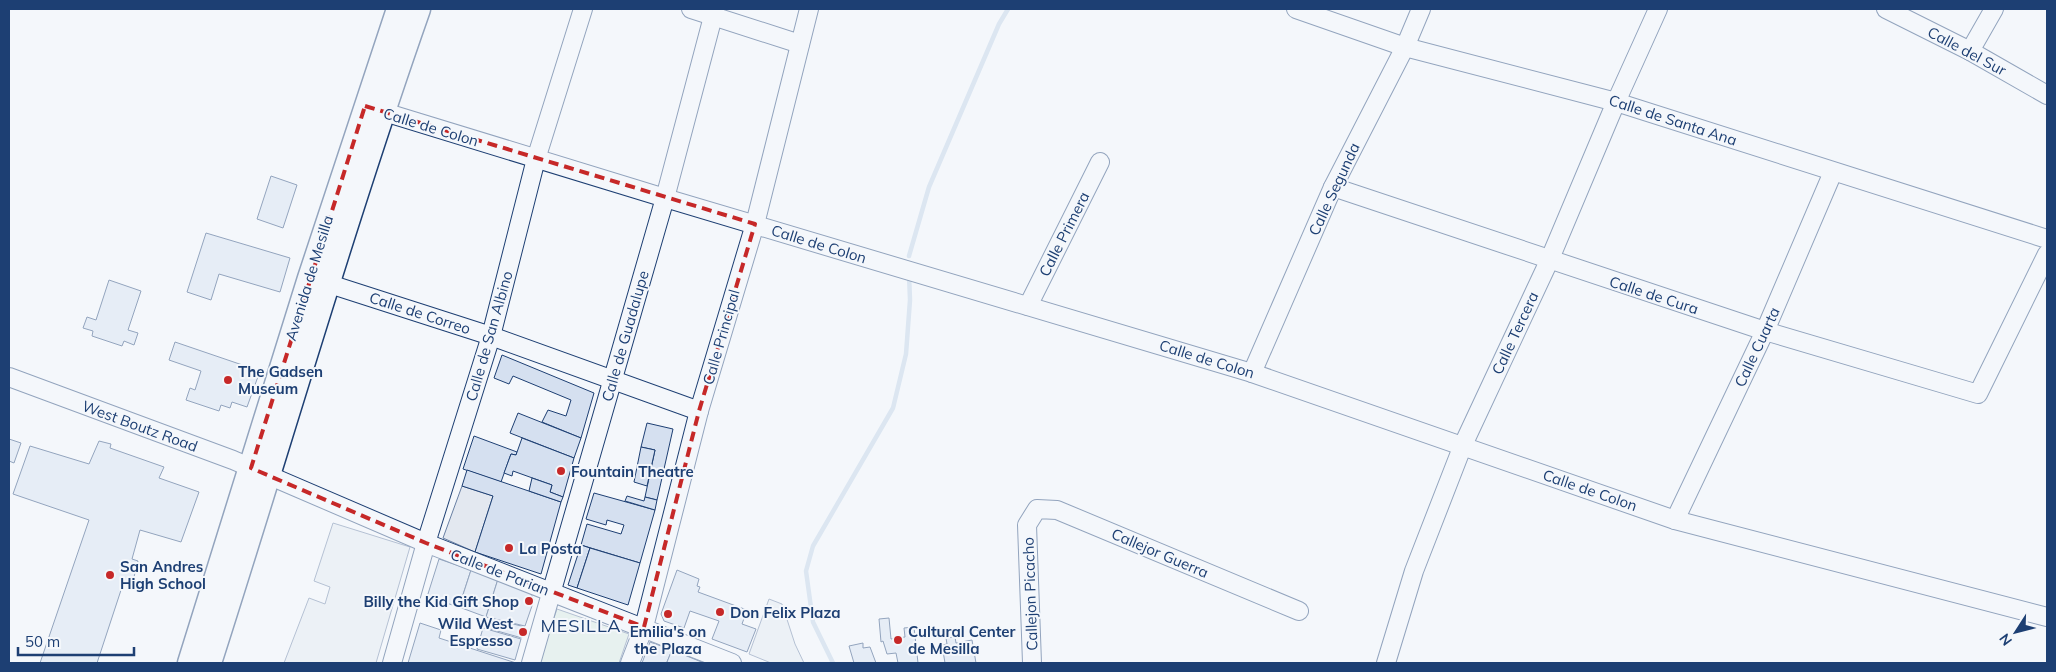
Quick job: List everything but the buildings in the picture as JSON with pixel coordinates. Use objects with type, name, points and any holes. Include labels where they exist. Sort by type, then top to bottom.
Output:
[{"type":"main road","name":"Avenida de Mesilla","points":[[210,663],[260,472],[374,109],[398,9]]},
{"type":"main road","name":"Avenida de Mesilla","points":[[374,109],[419,9]]},
{"type":"main road","name":"Avenida de Mesilla","points":[[189,663],[260,472]]},
{"type":"street","name":"Calle de San Albino","points":[[392,663],[426,543],[491,336],[536,159],[583,9]]},
{"type":"street","points":[[691,9],[714,13],[800,44]]},
{"type":"street","name":"Calle Principal","points":[[630,663],[644,627],[700,411],[754,224],[809,9]]},
{"type":"street","name":"Calle de Santa Ana","points":[[1296,9],[1405,47],[1616,102],[2047,239]]},
{"type":"street","name":"Calle Segunda","points":[[1252,372],[1333,187],[1405,47],[1421,9]]},
{"type":"street","name":"Calle Tercera","points":[[1386,663],[1414,571],[1462,445],[1549,261],[1616,102],[1658,9]]},
{"type":"street","name":"Calle del Sur","points":[[1886,9],[1970,51],[2047,95]]},
{"type":"street","name":"Calle de Guadalupe","points":[[531,663],[665,198],[714,13]]},
{"type":"street","points":[[1970,51],[1990,16]]},
{"type":"street","name":"Calle de Colon","points":[[374,109],[665,198],[1252,372],[1675,520],[2047,617]]},
{"type":"street","name":"Calle Primera","points":[[1028,306],[1100,162]]},
{"type":"street","name":"Calle Cuarta","points":[[1675,520],[1765,331],[1833,172]]},
{"type":"street","name":"Calle de Cura","points":[[1333,187],[1549,261],[1765,331],[1978,394],[2047,254]]},
{"type":"street","name":"Calle de Correo","points":[[319,281],[491,336],[700,411]]},
{"type":"street","name":"West Boutz Road","points":[[9,378],[260,472]]},
{"type":"street","name":"Calle de Parian","points":[[260,472],[426,543],[732,663]]},
{"type":"street","name":"Callejor Guerra","points":[[1027,525],[1037,509],[1057,510],[1299,612]]},
{"type":"street","name":"Callejon Picacho","points":[[1027,525],[1032,663]]},
{"type":"highlighted area","points":[[365,106],[755,224],[699,411],[644,627],[426,543],[251,468]]},
{"type":"shaded area","points":[[462,486],[493,496],[475,552],[443,538]]},
{"type":"shaded area","points":[[333,523],[410,547],[376,663],[284,663],[309,598],[325,604],[330,587],[314,581]]},
{"type":"shaded area","points":[[769,599],[782,604],[795,644],[804,663],[771,663],[749,654]]},
{"type":"shaded area","points":[[557,609],[629,634],[619,663],[539,663]]},
{"type":"waterway","points":[[909,256],[929,187],[999,24],[1008,9]]},
{"type":"waterway","points":[[833,663],[813,622],[806,571],[813,546],[893,408],[906,354],[910,300],[909,274]]},
{"type":"place","name":"The Gadsen Museum","points":[[228,380]]},
{"type":"place","name":"Fountain Theatre","points":[[561,471]]},
{"type":"place","name":"La Posta","points":[[509,548]]},
{"type":"place","name":"San Andres High School","points":[[110,575]]},
{"type":"place","name":"Billy the Kid Gift Shop","points":[[529,601]]},
{"type":"place","name":"Don Felix Plaza","points":[[720,612]]},
{"type":"place","name":"Emilia's on the Plaza","points":[[668,614]]},
{"type":"place","name":"Wild West Espresso","points":[[523,632]]},
{"type":"place","name":"Cultural Center de Mesilla","points":[[898,640]]},
{"type":"district","name":"MESILLA","points":[[581,625]]}]
